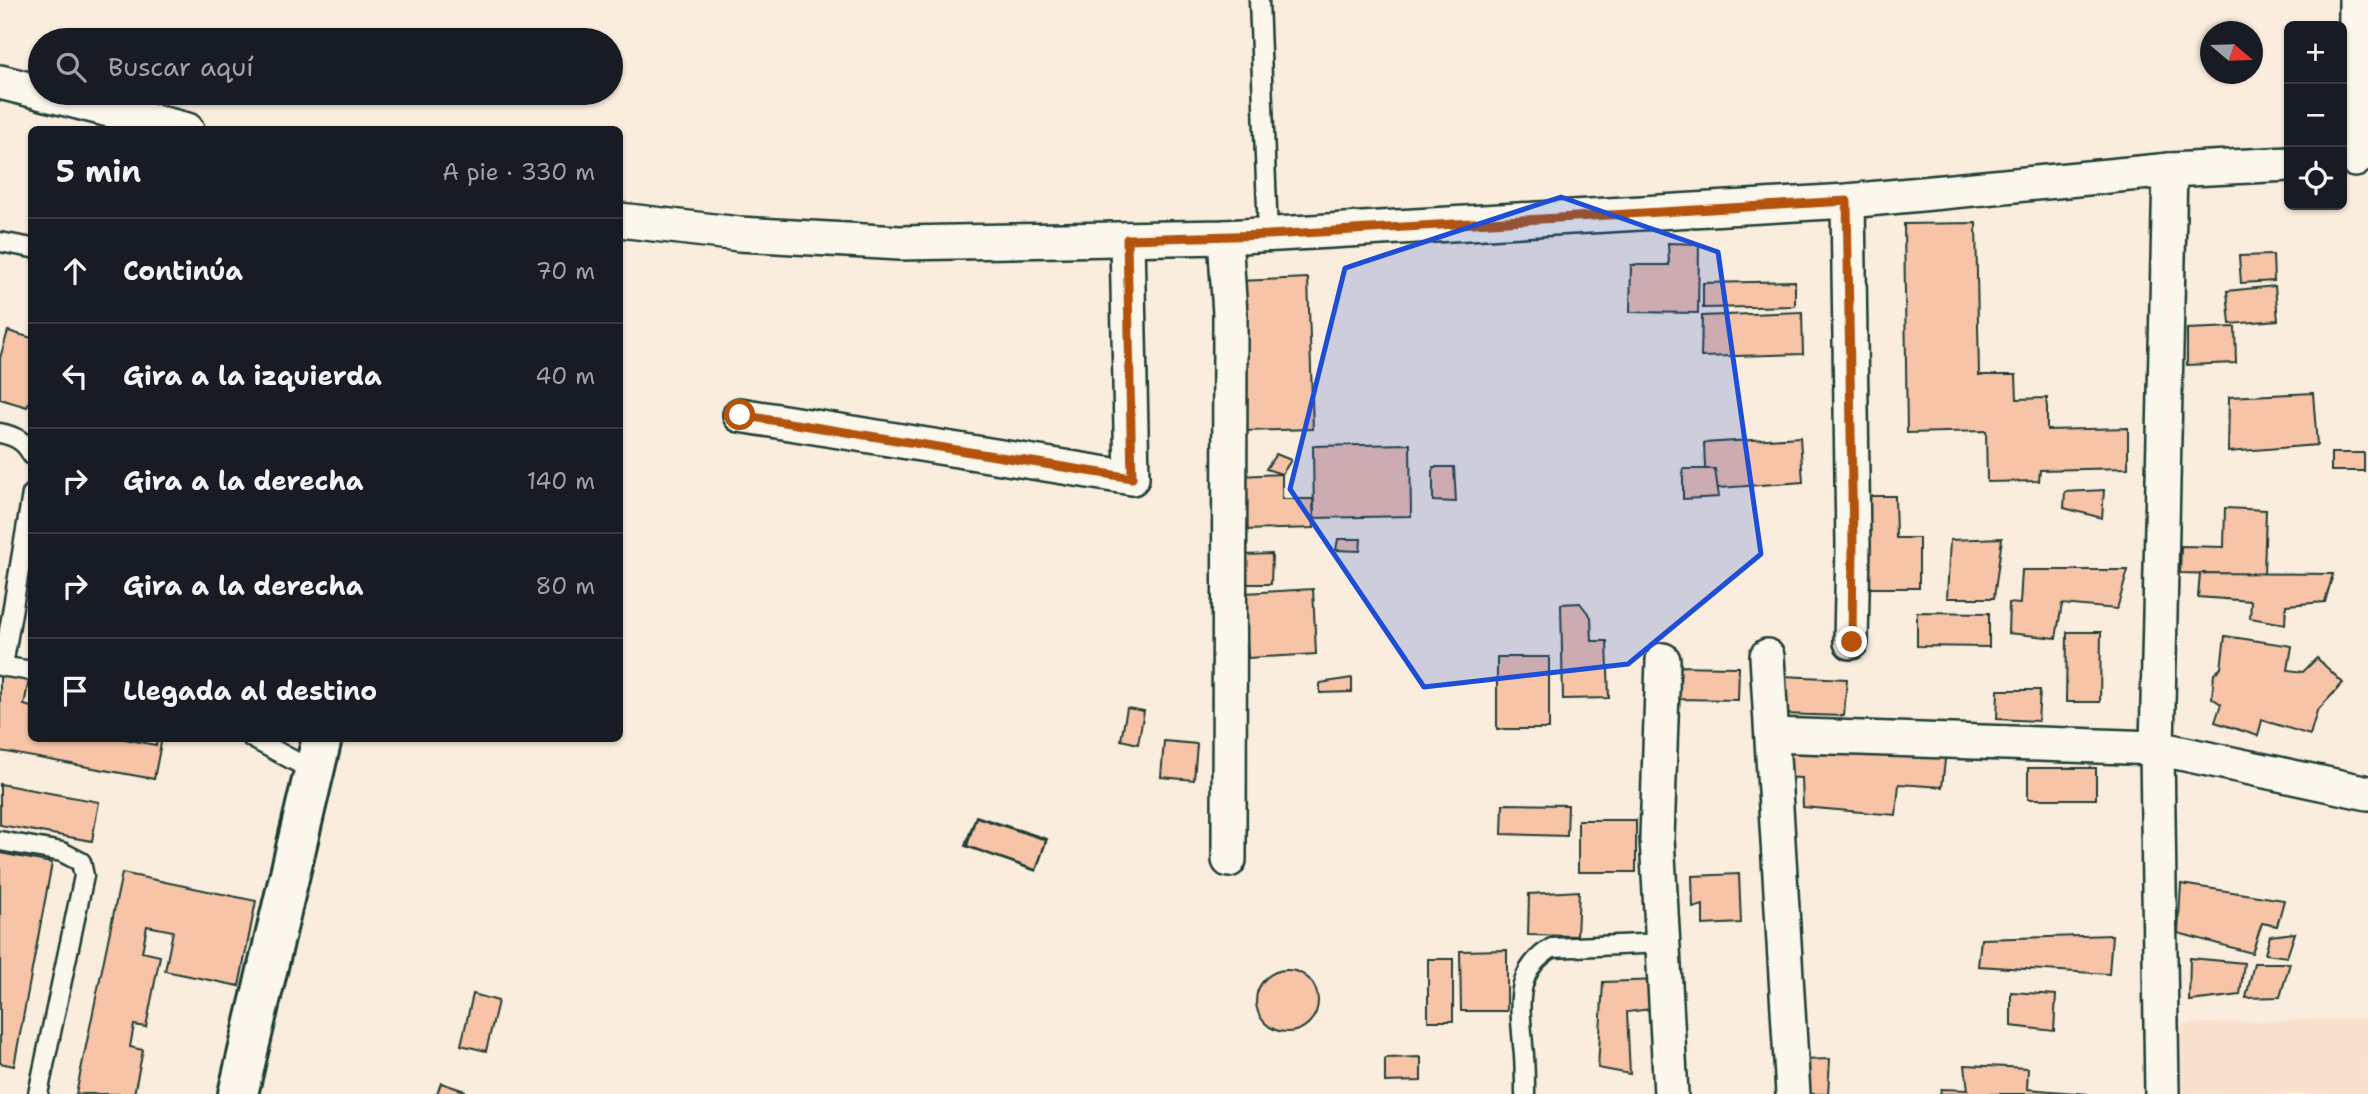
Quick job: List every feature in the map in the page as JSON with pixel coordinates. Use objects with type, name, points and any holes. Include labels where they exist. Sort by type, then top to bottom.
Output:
[{"type":"street","points":[[2355,160],[2356,0]]},
{"type":"street","points":[[0,82],[28,89]]},
{"type":"street","points":[[92,105],[172,126]]},
{"type":"street","points":[[623,220],[739,234],[900,243],[1225,237],[1847,201],[2170,170],[2284,164]]},
{"type":"street","points":[[2162,1094],[2157,748],[2170,170]]},
{"type":"street","points":[[1847,201],[1852,642]]},
{"type":"street","points":[[1225,237],[1230,314],[1229,860]]},
{"type":"street","points":[[740,415],[1132,478],[1127,239]]},
{"type":"street","points":[[1767,656],[1793,1094]]},
{"type":"street","points":[[1663,660],[1657,838],[1671,1094]]},
{"type":"street","points":[[1773,735],[2157,748],[2368,793]]},
{"type":"street","points":[[238,1094],[319,755]]},
{"type":"lane","points":[[1259,0],[1268,235]]},
{"type":"lane","points":[[0,242],[28,247]]},
{"type":"lane","points":[[0,433],[13,435],[28,450]]},
{"type":"lane","points":[[28,516],[1,666],[28,670]]},
{"type":"lane","points":[[268,742],[319,755]]},
{"type":"lane","points":[[0,841],[62,852],[81,862],[84,876],[38,1094]]},
{"type":"lane","points":[[1525,1094],[1521,992],[1524,978],[1540,955],[1552,948],[1663,943]]},
{"type":"highlighted area","points":[[1561,197],[1718,252],[1761,554],[1628,664],[1424,687],[1290,489],[1345,268]]},
{"type":"shaded area","points":[[2368,1018],[2368,1094],[2180,1094],[2178,1024]]},
{"type":"building","points":[[1976,223],[1979,375],[2016,375],[2017,399],[2047,398],[2047,430],[2128,428],[2128,468],[2040,470],[2039,481],[1987,482],[1986,431],[1907,433],[1904,224]]},
{"type":"building","points":[[1668,243],[1699,244],[1698,313],[1630,312],[1631,265],[1669,265]]},
{"type":"building","points":[[2273,255],[2274,281],[2241,283],[2239,256]]},
{"type":"building","points":[[1308,278],[1313,429],[1244,431],[1239,281]]},
{"type":"building","points":[[1795,281],[1795,306],[1703,308],[1703,283]]},
{"type":"building","points":[[2275,286],[2278,320],[2230,324],[2227,291]]},
{"type":"building","points":[[1802,312],[1803,354],[1701,357],[1702,316]]},
{"type":"building","points":[[2235,327],[2236,363],[2187,365],[2187,329]]},
{"type":"building","points":[[8,331],[28,337],[27,407],[0,399],[0,358]]},
{"type":"building","points":[[2313,393],[2317,445],[2228,452],[2229,397]]},
{"type":"building","points":[[1800,437],[1803,482],[1706,489],[1704,443]]},
{"type":"building","points":[[1410,444],[1411,516],[1314,518],[1313,446]]},
{"type":"building","points":[[2331,453],[2364,453],[2364,471],[2331,471]]},
{"type":"building","points":[[1276,454],[1291,460],[1282,474],[1266,469]]},
{"type":"building","points":[[1433,467],[1454,467],[1456,502],[1433,501]]},
{"type":"building","points":[[1683,469],[1715,469],[1719,497],[1683,499]]},
{"type":"building","points":[[1282,474],[1282,499],[1313,499],[1314,528],[1241,530],[1240,476]]},
{"type":"building","points":[[2104,490],[2102,518],[2064,508],[2065,492]]},
{"type":"building","points":[[1861,496],[1895,496],[1896,538],[1919,538],[1919,588],[1861,588]]},
{"type":"building","points":[[2225,508],[2266,510],[2264,575],[2180,573],[2181,546],[2224,547]]},
{"type":"building","points":[[2002,538],[1994,598],[1947,598],[1950,540]]},
{"type":"building","points":[[1338,539],[1361,539],[1360,551],[1336,550]]},
{"type":"building","points":[[1272,554],[1271,584],[1244,584],[1244,555]]},
{"type":"building","points":[[2022,570],[2128,570],[2117,609],[2062,604],[2056,638],[2008,633],[2009,603],[2020,604]]},
{"type":"building","points":[[2200,573],[2333,574],[2325,602],[2286,605],[2285,624],[2250,618],[2251,601],[2198,597]]},
{"type":"building","points":[[1313,589],[1316,654],[1248,658],[1245,593]]},
{"type":"building","points":[[1580,603],[1591,617],[1592,641],[1607,641],[1609,698],[1563,699],[1561,604]]},
{"type":"building","points":[[1917,612],[1989,613],[1989,647],[1917,646]]},
{"type":"building","points":[[2067,632],[2101,632],[2100,702],[2066,702]]},
{"type":"building","points":[[2225,636],[2292,646],[2288,670],[2303,672],[2317,658],[2343,683],[2317,711],[2310,735],[2262,720],[2258,736],[2215,722],[2221,704],[2212,698],[2214,674],[2221,668]]},
{"type":"building","points":[[1497,657],[1549,657],[1549,729],[1497,729]]},
{"type":"building","points":[[1663,666],[1739,667],[1738,700],[1675,699]]},
{"type":"building","points":[[0,675],[28,680],[24,705],[28,706],[28,742],[141,742],[156,745],[156,742],[161,742],[154,779],[0,751]]},
{"type":"building","points":[[1782,676],[1847,679],[1844,716],[1781,714]]},
{"type":"building","points":[[1352,678],[1352,692],[1320,693],[1320,683]]},
{"type":"building","points":[[1998,690],[2040,690],[2038,721],[1997,719]]},
{"type":"building","points":[[1127,708],[1144,711],[1138,744],[1121,740]]},
{"type":"building","points":[[1164,741],[1197,744],[1194,780],[1161,777]]},
{"type":"building","points":[[1780,742],[1946,751],[1942,787],[1899,784],[1896,815],[1803,807],[1802,778],[1777,777]]},
{"type":"building","points":[[2028,768],[2096,768],[2096,799],[2028,799]]},
{"type":"building","points":[[0,784],[99,802],[92,841],[0,825]]},
{"type":"building","points":[[1503,804],[1568,805],[1567,836],[1502,834]]},
{"type":"building","points":[[976,816],[1047,839],[1036,871],[965,846]]},
{"type":"building","points":[[976,817],[1046,840],[1036,870],[967,846]]},
{"type":"building","points":[[1578,820],[1636,820],[1636,872],[1578,872]]},
{"type":"building","points":[[0,853],[52,863],[14,1066],[0,1063]]},
{"type":"building","points":[[122,873],[256,901],[239,986],[165,971],[173,931],[147,926],[142,952],[160,956],[146,1027],[134,1025],[130,1047],[143,1050],[134,1094],[76,1094]]},
{"type":"building","points":[[1739,874],[1741,923],[1703,925],[1703,905],[1693,908],[1692,876]]},
{"type":"building","points":[[2181,884],[2284,900],[2277,926],[2262,923],[2252,953],[2178,933]]},
{"type":"building","points":[[1579,891],[1577,936],[1528,935],[1529,894]]},
{"type":"building","points":[[2295,933],[2287,957],[2265,954],[2270,936]]},
{"type":"building","points":[[2112,935],[2109,974],[1978,966],[1981,939]]},
{"type":"building","points":[[1507,950],[1507,1011],[1461,1011],[1460,951]]},
{"type":"building","points":[[2190,958],[2244,963],[2240,995],[2189,1001]]},
{"type":"building","points":[[1428,959],[1453,959],[1453,1021],[1428,1021]]},
{"type":"building","points":[[2254,963],[2290,963],[2280,997],[2246,998]]},
{"type":"building","points":[[1287,970],[1309,979],[1318,1001],[1309,1023],[1287,1032],[1265,1023],[1256,1001],[1265,979]]},
{"type":"building","points":[[1660,980],[1658,1008],[1627,1012],[1630,1074],[1598,1068],[1603,982]]},
{"type":"building","points":[[2011,992],[2056,995],[2054,1031],[2011,1026]]},
{"type":"building","points":[[473,994],[498,1001],[486,1051],[461,1045]]},
{"type":"building","points":[[1421,1057],[1421,1081],[1385,1082],[1385,1058]]},
{"type":"building","points":[[1830,1059],[1828,1094],[1798,1094],[1800,1060]]},
{"type":"building","points":[[1965,1065],[2028,1068],[2027,1089],[2088,1094],[1940,1094],[1941,1089],[1968,1090]]},
{"type":"building","points":[[441,1083],[465,1091],[464,1094],[437,1094]]},
{"type":"route","points":[[740,415],[1132,478],[1127,239],[1268,235],[1847,201],[1852,642]]}]
